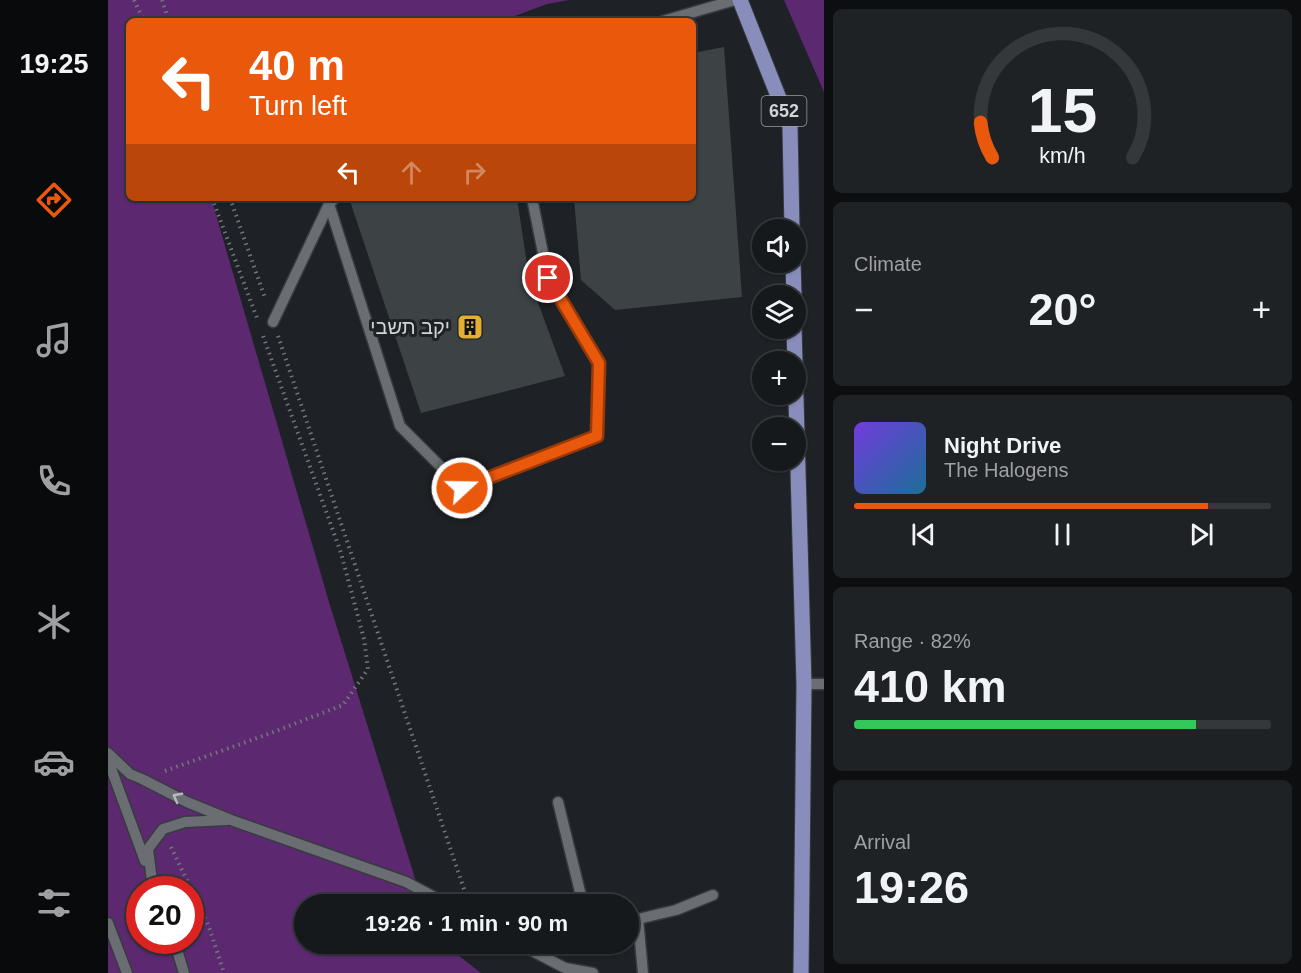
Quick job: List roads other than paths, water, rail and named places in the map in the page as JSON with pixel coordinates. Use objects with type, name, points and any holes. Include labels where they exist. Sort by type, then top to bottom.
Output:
[{"type":"main road","name":"652","points":[[740,0],[790,126],[792,219]]},
{"type":"main road","points":[[796,405],[804,684],[801,973]]},
{"type":"lane","points":[[673,18],[735,0]]},
{"type":"lane","points":[[332,201],[400,426],[462,488],[597,436],[599,363],[548,278],[533,201]]},
{"type":"lane","points":[[273,322],[332,201]]},
{"type":"lane","points":[[804,684],[824,684]]},
{"type":"lane","points":[[108,753],[130,774],[187,802],[231,820],[406,882],[428,894]]},
{"type":"lane","points":[[108,760],[151,876]]},
{"type":"lane","points":[[558,802],[581,894]]},
{"type":"lane","points":[[152,876],[148,849],[163,829],[186,822],[231,820]]},
{"type":"lane","points":[[639,917],[676,910],[713,895]]},
{"type":"lane","points":[[108,923],[127,973]]},
{"type":"lane","points":[[639,951],[643,973]]},
{"type":"lane","points":[[178,954],[184,973]]},
{"type":"lane","points":[[538,954],[565,968],[593,973]]},
{"type":"place","name":"יקב תשבי","points":[[470,327]]}]
